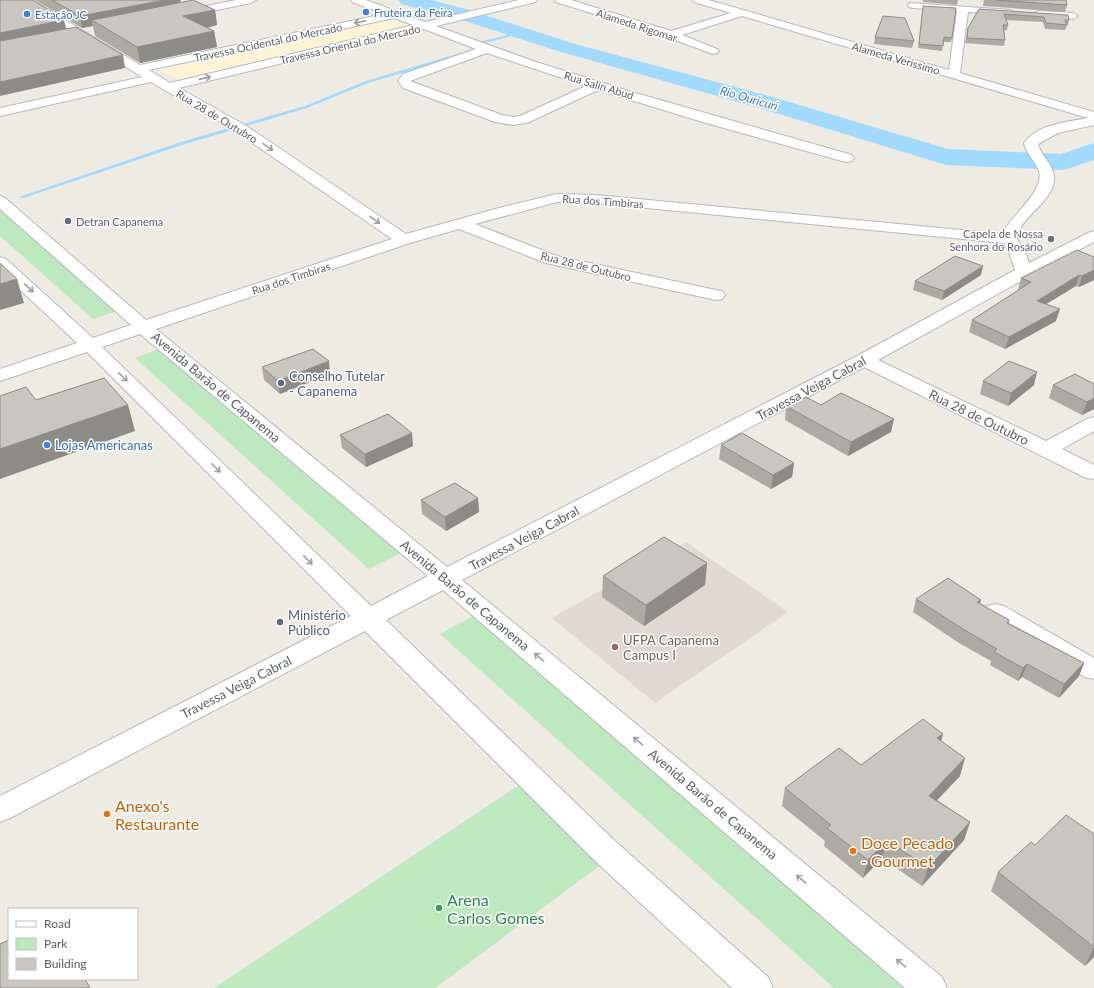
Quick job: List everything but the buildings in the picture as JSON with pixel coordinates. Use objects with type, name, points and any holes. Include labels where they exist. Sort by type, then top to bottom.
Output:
[{"type":"street","name":"Rua 28 de Outubro","points":[[25,0],[167,87],[240,128],[404,240]]},
{"type":"street","points":[[184,3],[171,13],[251,0]]},
{"type":"street","name":"Rua Salin Abud","points":[[356,0],[398,14],[486,49],[598,85],[847,158]]},
{"type":"street","name":"Travessa Oriental do Mercado","points":[[167,87],[532,0]]},
{"type":"street","name":"Alameda Rigomar","points":[[560,0],[671,35],[713,51]]},
{"type":"street","name":"Alameda Verissimo","points":[[698,0],[1094,116]]},
{"type":"street","points":[[590,9],[604,3]]},
{"type":"street","points":[[913,5],[1073,16]]},
{"type":"street","points":[[954,75],[963,9]]},
{"type":"street","points":[[671,35],[742,13]]},
{"type":"street","name":"Travessa Ocidental do Mercado","points":[[138,69],[398,14]]},
{"type":"street","points":[[67,37],[96,31]]},
{"type":"street","points":[[285,39],[313,52]]},
{"type":"street","points":[[486,49],[407,77],[404,81],[407,85],[500,120],[514,121],[524,119],[598,85]]},
{"type":"street","points":[[3,108],[38,103],[152,78]]},
{"type":"street","points":[[22,93],[52,113]]},
{"type":"street","points":[[3,108],[22,120]]},
{"type":"street","points":[[1024,272],[1017,252],[1009,239],[1014,225],[1046,184],[1047,176],[1042,163],[1032,148],[1031,143],[1056,129],[1094,121]]},
{"type":"street","name":"Rua dos Timbiras","points":[[0,375],[404,240],[545,200],[568,197],[1009,239]]},
{"type":"street","name":"Avenida Barão de Capanema","points":[[0,201],[143,327],[446,579],[930,988]]},
{"type":"street","name":"Rua 28 de Outubro","points":[[460,224],[552,260],[716,295]]},
{"type":"street","name":"Travessa Veiga Cabral","points":[[0,810],[864,360],[1024,272],[1094,236]]},
{"type":"street","points":[[0,262],[90,345],[604,850],[756,988]]},
{"type":"street","name":"Rua 28 de Outubro","points":[[864,360],[1094,473]]},
{"type":"street","points":[[1046,450],[1094,423]]},
{"type":"street","points":[[995,612],[1094,670]]},
{"type":"shaded area","points":[[401,16],[420,23],[179,80],[154,67]]},
{"type":"shaded area","points":[[686,542],[788,612],[655,703],[552,618]]},
{"type":"green space","points":[[0,207],[123,309],[93,319],[0,236]]},
{"type":"green space","points":[[164,347],[403,552],[369,569],[135,358]]},
{"type":"green space","points":[[475,615],[903,988],[834,988],[440,634]]},
{"type":"green space","name":"Arena Carlos Gomes","points":[[524,782],[606,861],[435,988],[214,988]]},
{"type":"waterway","name":"Rio Ouricuri","points":[[408,0],[459,13],[568,48],[761,101],[946,157],[1064,162],[1094,151]]},
{"type":"waterway","points":[[21,197],[183,143],[306,107],[367,82],[475,50],[484,42],[518,33]]},
{"type":"place","name":"Fruteira da Feira","points":[[366,12]]},
{"type":"place","name":"Estação JC","points":[[27,14]]},
{"type":"place","name":"Detran Capanema","points":[[68,221]]},
{"type":"place","name":"Capela de Nossa Senhora do Rosário","points":[[1051,239]]},
{"type":"place","name":"Conselho Tutelar - Capanema","points":[[281,383]]},
{"type":"place","name":"Lojas Americanas","points":[[47,445]]},
{"type":"place","name":"Ministério Público","points":[[280,622]]},
{"type":"place","name":"UFPA Capanema Campus I","points":[[615,647]]},
{"type":"place","name":"Anexo's Restaurante","points":[[107,814]]},
{"type":"place","name":"Doce Pecado - Gourmet","points":[[853,851]]},
{"type":"place","name":"Arena Carlos Gomes","points":[[439,908]]}]
